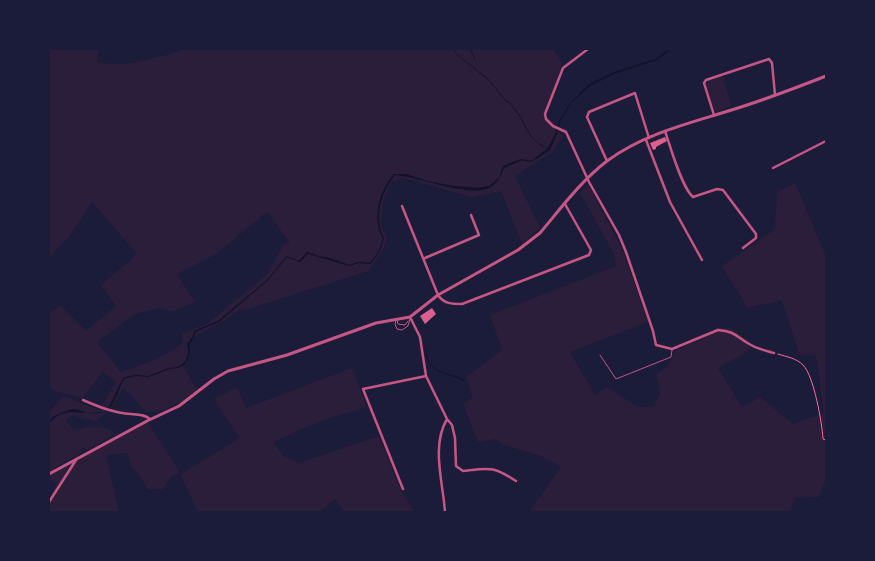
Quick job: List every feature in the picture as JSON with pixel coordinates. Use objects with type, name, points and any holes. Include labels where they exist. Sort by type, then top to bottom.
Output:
[{"type":"street","points":[[588,49],[563,68],[545,114],[546,119],[553,126],[566,132],[626,252],[654,331],[656,345],[672,349],[718,330],[731,331],[752,346],[774,353]]},
{"type":"street","points":[[714,114],[704,83],[706,80],[769,59],[772,63],[775,95]]},
{"type":"street","points":[[49,474],[186,402],[214,379],[228,371],[287,355],[370,325],[410,317],[438,295],[526,246],[588,179],[608,161],[628,147],[665,131],[714,114],[739,108],[826,76]]},
{"type":"street","points":[[608,161],[587,117],[589,112],[635,93],[648,139],[670,202],[702,260]]},
{"type":"street","points":[[665,131],[686,187],[691,195],[717,189],[723,190],[756,234],[756,238],[743,248]]},
{"type":"street","points":[[773,168],[826,141]]},
{"type":"street","points":[[402,206],[425,258],[438,295],[447,303],[462,304],[589,255],[591,250],[565,204]]},
{"type":"street","points":[[425,258],[478,235],[471,215]]},
{"type":"street","points":[[410,317],[420,337],[426,376],[447,419],[452,425],[455,438],[456,466],[463,471],[488,468],[497,469],[516,481]]},
{"type":"street","points":[[403,490],[364,389],[426,376]]},
{"type":"street","points":[[83,400],[104,409],[128,414],[146,415],[151,419]]},
{"type":"street","points":[[445,512],[439,455],[440,436],[447,419]]},
{"type":"street","points":[[49,502],[76,460]]},
{"type":"lane","points":[[396,320],[396,327],[402,330],[408,326],[410,317]]},
{"type":"lane","points":[[600,355],[616,379],[671,357],[672,349]]},
{"type":"path","points":[[774,353],[794,359],[806,368],[812,383],[822,425],[823,439],[826,440]]},
{"type":"shaded area","points":[[49,49],[99,49],[97,62],[124,64],[148,60],[186,49],[553,49],[562,63],[545,114],[546,119],[557,130],[548,148],[531,161],[521,159],[503,166],[499,178],[489,186],[477,188],[453,186],[427,181],[407,174],[394,174],[381,197],[378,222],[383,239],[379,251],[370,263],[359,262],[350,265],[307,252],[299,261],[286,256],[267,280],[218,321],[194,331],[188,344],[188,355],[182,365],[197,389],[173,405],[153,412],[146,412],[124,388],[112,408],[96,421],[73,416],[65,420],[74,430],[100,427],[106,428],[115,434],[87,450],[84,447],[81,449],[82,452],[49,471],[49,424],[62,413],[90,413],[71,409],[56,415],[49,422],[49,413],[63,396],[99,410],[116,382],[103,372],[83,397],[49,389],[49,313],[60,305],[86,331],[116,306],[101,285],[137,254],[92,202],[68,238],[49,257]],"holes":[[[268,213],[290,243],[284,244],[267,274],[208,323],[182,334],[183,342],[163,356],[121,372],[97,342],[135,314],[159,308],[173,311],[195,302],[177,274],[218,253],[264,214]]]},
{"type":"shaded area","points":[[671,49],[657,60],[614,74],[590,86],[571,103],[560,122],[550,150],[531,162],[522,160],[504,168],[499,177],[503,166],[521,159],[531,161],[548,148],[559,121],[571,102],[589,84],[614,72],[656,59]]},
{"type":"shaded area","points":[[723,76],[731,106],[717,111],[713,109],[706,85],[709,81]]},
{"type":"shaded area","points":[[558,131],[563,136],[552,152],[515,176],[540,228],[522,244],[501,191],[472,197],[404,178],[391,182],[383,201],[381,225],[387,239],[382,252],[368,271],[242,311],[240,309],[225,320],[195,336],[195,332],[219,322],[267,281],[287,257],[300,262],[308,253],[349,266],[359,263],[369,264],[380,251],[384,239],[379,223],[380,206],[382,198],[390,182],[395,175],[458,188],[482,190],[493,185],[504,168],[522,160],[531,162],[550,150]]},
{"type":"shaded area","points":[[394,174],[406,174],[427,181],[453,186],[477,188],[489,186],[499,178],[491,187],[482,190],[471,190],[458,189],[395,175],[382,198],[379,222],[384,238],[380,251],[371,264],[359,263],[349,266],[308,254],[300,262],[287,257],[267,281],[219,322],[195,332],[195,336],[189,345],[188,359],[181,367],[150,376],[145,377],[135,376],[124,379],[110,408],[105,412],[88,413],[104,412],[109,407],[123,378],[135,375],[149,376],[180,366],[188,354],[187,344],[194,331],[218,321],[267,280],[287,256],[299,261],[307,252],[349,265],[359,262],[370,263],[379,251],[383,239],[378,222],[381,197]]},
{"type":"shaded area","points":[[795,183],[826,256],[826,479],[819,497],[795,498],[790,512],[529,512],[561,467],[541,456],[504,445],[495,439],[478,442],[463,404],[473,397],[466,377],[502,350],[490,315],[616,266],[614,254],[580,193],[588,184],[622,249],[648,322],[570,352],[595,395],[607,387],[638,407],[654,406],[660,393],[656,374],[668,366],[675,351],[710,335],[716,328],[729,328],[747,339],[750,350],[718,368],[742,407],[760,397],[793,424],[824,413],[816,356],[799,354],[782,300],[748,308],[722,266],[775,229],[777,192]]},
{"type":"shaded area","points":[[352,368],[367,407],[320,421],[273,442],[284,456],[299,463],[379,436],[402,493],[415,512],[344,512],[335,499],[319,512],[198,512],[180,474],[172,476],[163,489],[148,489],[138,473],[131,467],[127,453],[106,455],[119,512],[49,512],[49,499],[57,484],[52,480],[49,481],[49,474],[147,421],[181,474],[240,438],[214,399],[237,387],[246,408]]},
{"type":"shaded area","points":[[74,409],[86,413],[64,413],[56,417],[49,424],[52,417]]},
{"type":"building","points":[[665,137],[667,141],[653,150],[650,143]]},
{"type":"building","points":[[432,308],[436,314],[425,324],[420,316]]},
{"type":"waterway","points":[[452,49],[488,79],[520,116],[530,135],[538,143]]},
{"type":"waterway","points":[[470,49],[475,59]]},
{"type":"waterway","points":[[539,144],[549,149]]},
{"type":"waterway","points":[[426,350],[427,358],[434,368],[464,380]]}]
